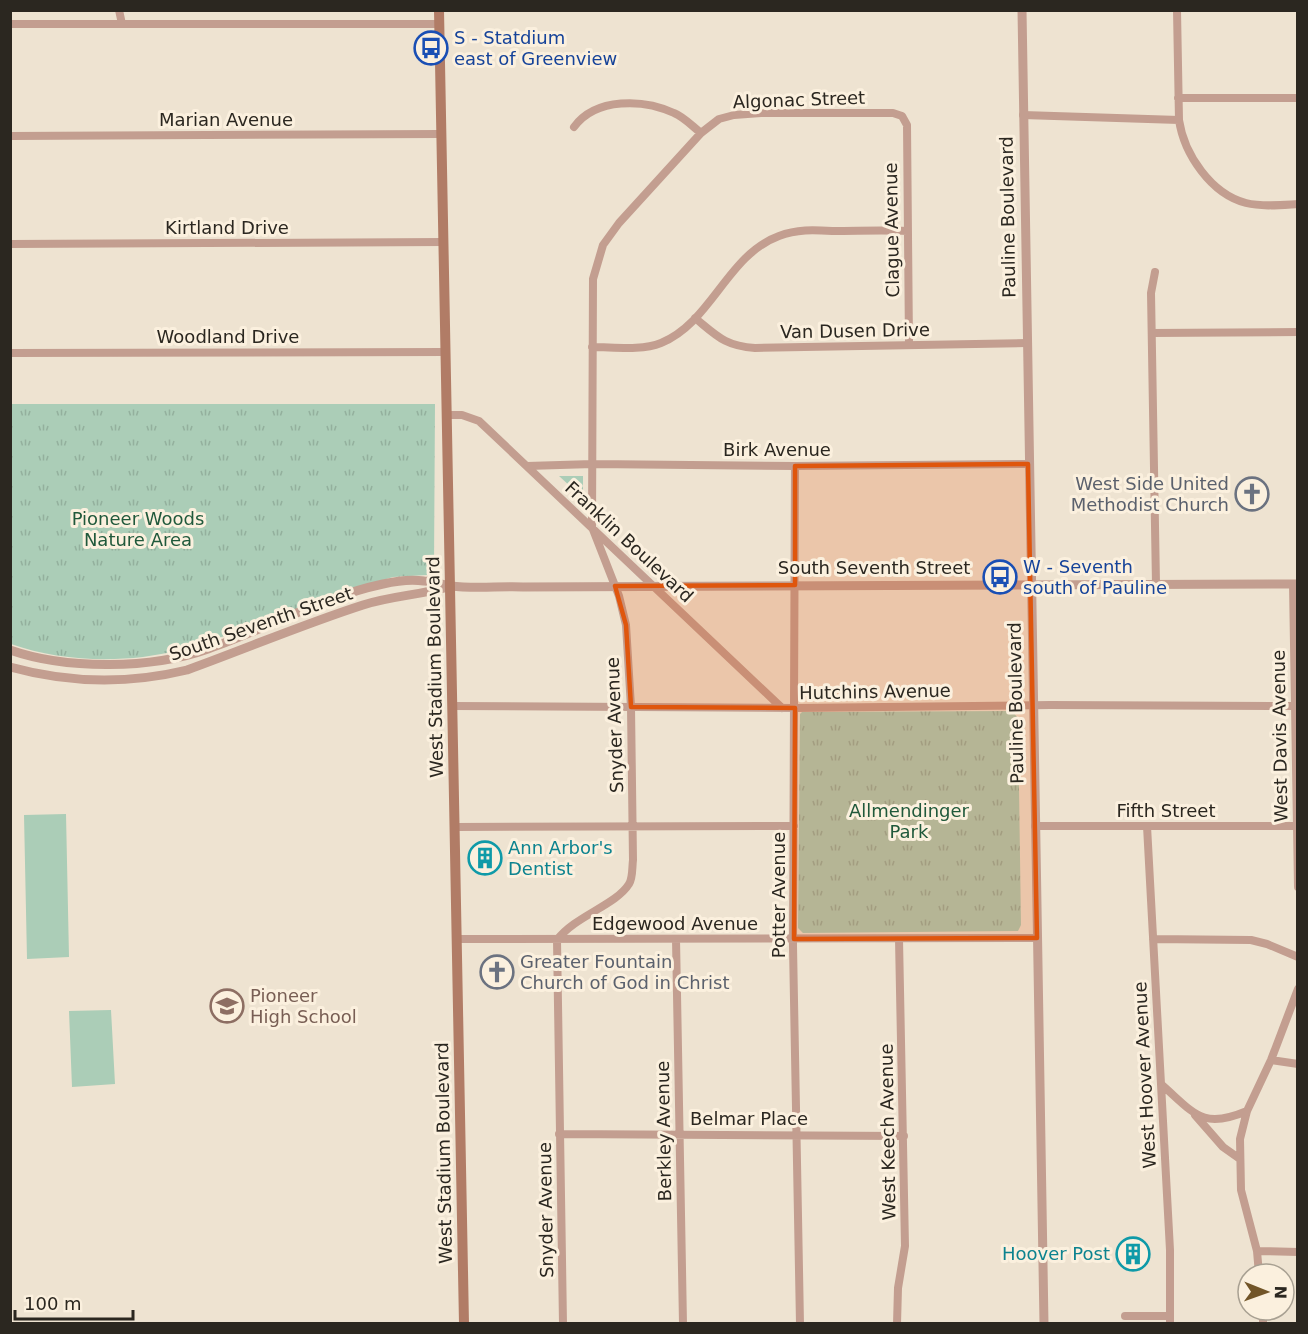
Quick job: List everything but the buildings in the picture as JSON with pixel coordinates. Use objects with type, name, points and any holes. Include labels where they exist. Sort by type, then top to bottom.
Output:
[{"type":"main road","name":"West Stadium Boulevard","points":[[439,10],[464,1323]]},
{"type":"street","points":[[119,10],[122,24]]},
{"type":"street","name":"Pauline Boulevard","points":[[1022,10],[1044,1323]]},
{"type":"street","points":[[1177,10],[1179,120],[1181,134],[1198,166],[1226,195],[1249,204],[1298,204]]},
{"type":"street","points":[[10,24],[439,24]]},
{"type":"street","points":[[1178,98],[1298,98]]},
{"type":"street","points":[[574,127],[579,120],[590,113],[604,107],[627,103],[652,105],[676,114],[701,133]]},
{"type":"street","name":"Algonac Street","points":[[701,133],[719,119],[734,115],[893,113],[902,116]]},
{"type":"street","points":[[1023,115],[1179,120]]},
{"type":"street","name":"Clague Avenue","points":[[902,116],[907,125],[909,345]]},
{"type":"street","name":"Snyder Avenue","points":[[563,1323],[557,940],[564,930],[615,898],[630,882],[633,826],[631,706],[626,625],[615,586],[592,527],[593,279],[603,245],[619,223],[701,133]]},
{"type":"street","name":"Marian Avenue","points":[[10,136],[441,134]]},
{"type":"street","points":[[592,347],[642,347],[660,343],[680,332],[695,318],[744,260],[777,236],[800,230],[907,231]]},
{"type":"street","name":"Kirtland Drive","points":[[10,244],[444,242]]},
{"type":"street","points":[[1155,272],[1151,293],[1156,584]]},
{"type":"street","name":"Van Dusen Drive","points":[[695,318],[725,342],[737,347],[1026,343]]},
{"type":"street","points":[[1152,333],[1298,332]]},
{"type":"street","name":"Woodland Drive","points":[[10,353],[446,352]]},
{"type":"street","name":"Franklin Boulevard","points":[[446,416],[462,415],[480,421],[782,708]]},
{"type":"street","name":"Birk Avenue","points":[[526,466],[1028,464]]},
{"type":"street","name":"Potter Avenue","points":[[795,466],[794,939],[800,1323]]},
{"type":"street","name":"South Seventh Street","points":[[10,650],[52,661],[76,664],[158,660],[206,650],[308,609],[384,584],[424,580],[450,586],[1295,584]]},
{"type":"street","name":"West Davis Avenue","points":[[1295,584],[1298,887]]},
{"type":"street","name":"South Seventh Street","points":[[10,667],[53,677],[80,680],[163,676],[187,670],[363,606],[398,596],[426,593],[450,586]]},
{"type":"street","name":"Hutchins Avenue","points":[[452,706],[795,708],[1296,706]]},
{"type":"street","points":[[455,827],[794,826]]},
{"type":"street","name":"Fifth Street","points":[[1035,826],[1297,826]]},
{"type":"street","name":"West Hoover Avenue","points":[[1147,826],[1170,1250],[1170,1320]]},
{"type":"street","name":"Edgewood Avenue","points":[[457,939],[1037,938]]},
{"type":"street","name":"Berkley Avenue","points":[[675,939],[683,1323]]},
{"type":"street","name":"West Keech Avenue","points":[[897,1323],[898,1288],[905,1246],[899,939]]},
{"type":"street","points":[[1153,939],[1251,940],[1298,957]]},
{"type":"street","points":[[1258,1262],[1241,1190],[1240,1139],[1247,1111],[1298,989]]},
{"type":"street","points":[[1270,1060],[1298,1064]]},
{"type":"street","points":[[1162,1085],[1195,1114],[1217,1141],[1240,1159]]},
{"type":"street","points":[[1195,1114],[1223,1120],[1247,1111]]},
{"type":"street","name":"Belmar Place","points":[[559,1134],[904,1136]]},
{"type":"street","points":[[1257,1251],[1298,1252]]},
{"type":"street","points":[[1125,1316],[1170,1320]]},
{"type":"highlighted area","points":[[1028,464],[1037,938],[794,939],[795,708],[631,707],[626,625],[615,586],[795,585],[795,466]]},
{"type":"green space","name":"Pioneer Woods Nature Area","points":[[11,404],[435,404],[434,567],[427,575],[393,577],[203,643],[138,658],[73,658],[11,644]]},
{"type":"green space","points":[[559,476],[583,476],[583,498]]},
{"type":"green space","name":"Allmendinger Park","points":[[1012,711],[1018,718],[1021,925],[1018,931],[803,933],[798,928],[800,714],[802,712]]},
{"type":"green space","points":[[66,814],[69,957],[27,959],[24,815]]},
{"type":"green space","points":[[111,1010],[115,1084],[72,1087],[69,1011]]},
{"type":"place","name":"S - Statdium east of Greenview","points":[[431,48]]},
{"type":"place","name":"West Side United Methodist Church","points":[[1252,494]]},
{"type":"place","name":"W - Seventh south of Pauline","points":[[1000,577]]},
{"type":"place","name":"Ann Arbor's Dentist","points":[[485,858]]},
{"type":"place","name":"Greater Fountain Church of God in Christ","points":[[497,972]]},
{"type":"place","name":"Pioneer High School","points":[[227,1006]]},
{"type":"place","name":"Hoover Post","points":[[1133,1254]]}]
